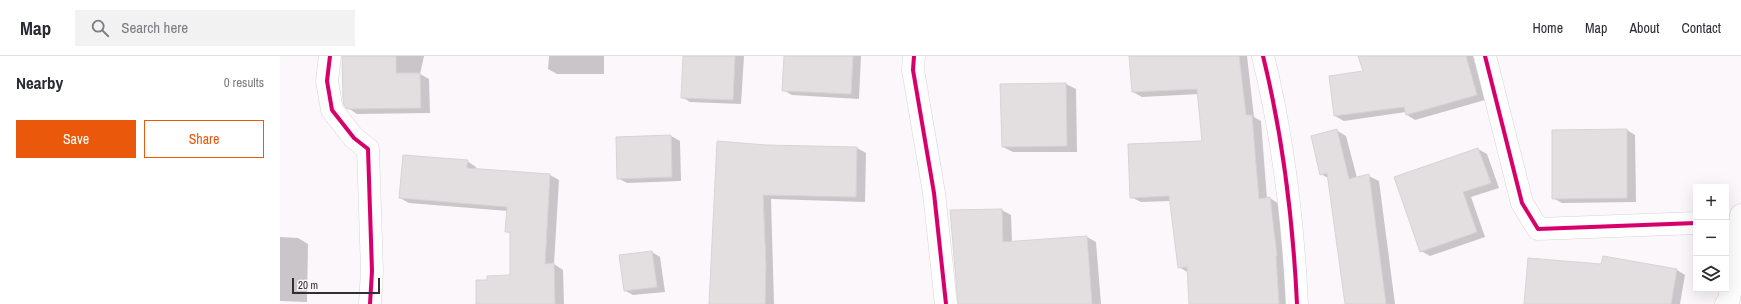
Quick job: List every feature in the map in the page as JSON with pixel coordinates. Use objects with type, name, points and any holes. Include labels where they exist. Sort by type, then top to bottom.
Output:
[{"type":"street","points":[[330,56],[326,81],[332,110],[354,138],[368,149],[372,271],[370,304]]},
{"type":"street","points":[[914,56],[913,70],[934,193],[946,304]]},
{"type":"street","points":[[1263,56],[1274,100],[1294,248],[1297,304]]},
{"type":"street","points":[[1485,56],[1522,203],[1538,229],[1693,222]]},
{"type":"street","points":[[1726,304],[1729,300],[1736,219]]},
{"type":"building","points":[[342,56],[396,56],[396,73],[420,73],[421,108],[347,109],[344,105],[343,99]]},
{"type":"building","points":[[683,56],[735,56],[733,100],[681,98]]},
{"type":"building","points":[[784,56],[853,56],[851,94],[782,91]]},
{"type":"building","points":[[1129,56],[1239,56],[1246,115],[1252,115],[1259,199],[1270,197],[1277,256],[1279,304],[1189,304],[1187,267],[1178,268],[1169,196],[1130,198],[1128,144],[1202,141],[1197,89],[1132,92]]},
{"type":"building","points":[[1358,56],[1466,56],[1477,95],[1406,115],[1404,107],[1334,116],[1329,76],[1363,71]]},
{"type":"building","points":[[1066,83],[1067,146],[1002,147],[1000,84]]},
{"type":"building","points":[[1337,129],[1349,179],[1369,174],[1386,304],[1345,304],[1327,173],[1320,175],[1311,136]]},
{"type":"building","points":[[1627,129],[1627,198],[1552,199],[1552,130]]},
{"type":"building","points":[[671,135],[672,177],[617,179],[616,137]]},
{"type":"building","points":[[717,141],[766,145],[857,147],[856,197],[763,195],[766,265],[765,304],[709,304]]},
{"type":"building","points":[[1478,148],[1491,183],[1463,192],[1477,232],[1420,252],[1394,177]]},
{"type":"building","points":[[403,155],[468,160],[467,168],[550,174],[545,264],[554,263],[555,304],[476,304],[476,280],[487,280],[487,276],[510,275],[510,232],[505,232],[507,207],[399,198]]},
{"type":"building","points":[[1002,209],[1003,242],[1087,236],[1092,304],[958,304],[950,210]]},
{"type":"building","points":[[652,251],[657,287],[624,291],[619,255]]},
{"type":"building","points":[[1603,256],[1677,269],[1671,304],[1524,304],[1528,258],[1601,264]]},
{"type":"cycle path","points":[[330,56],[327,81],[332,110],[354,138],[368,149],[372,271],[370,304]]},
{"type":"cycle path","points":[[914,56],[913,70],[934,193],[946,304]]},
{"type":"cycle path","points":[[1263,56],[1276,117],[1286,179],[1293,242],[1297,304]]},
{"type":"cycle path","points":[[1485,56],[1522,203],[1538,229],[1693,223]]}]
